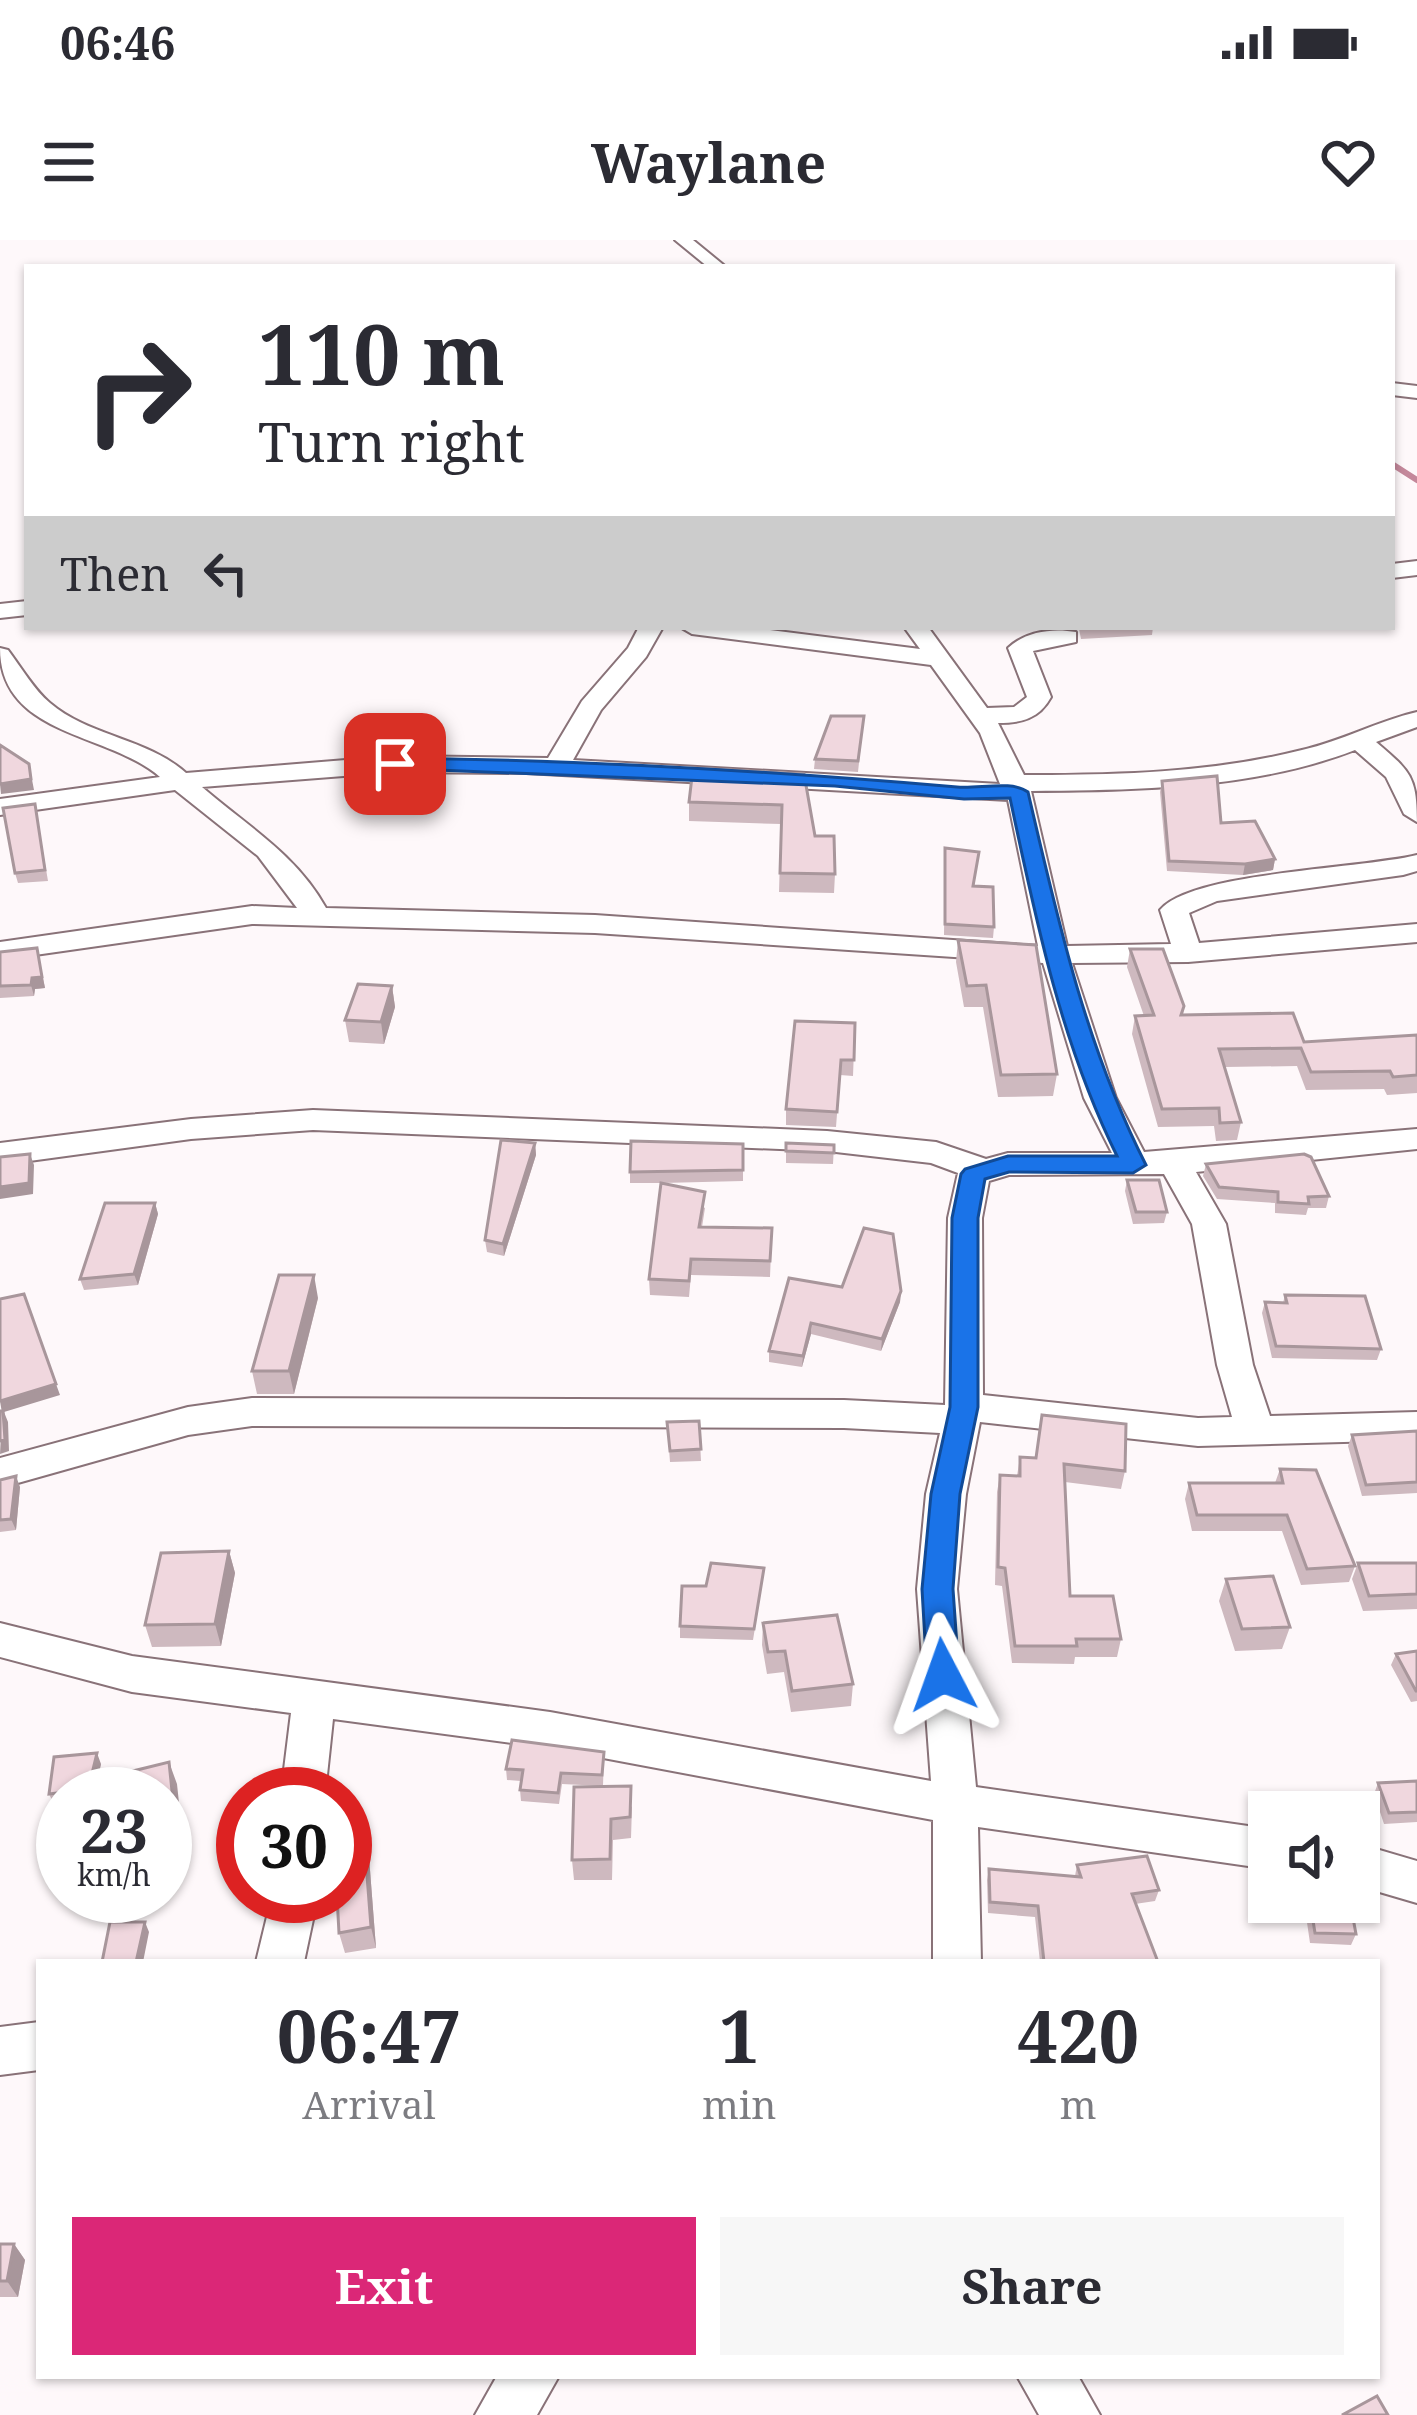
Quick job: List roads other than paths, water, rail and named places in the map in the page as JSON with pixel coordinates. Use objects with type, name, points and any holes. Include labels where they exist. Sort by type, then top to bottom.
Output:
[{"type":"street","points":[[683,240],[721,262]]},
{"type":"street","points":[[555,768],[581,720],[651,630]]},
{"type":"street","points":[[716,630],[935,658]]},
{"type":"street","points":[[918,630],[982,716],[1015,788],[1054,956],[1100,1098],[1133,1165]]},
{"type":"street","points":[[982,716],[1033,708],[1039,697],[1020,648],[1035,640],[1069,637]]},
{"type":"street","points":[[0,656],[39,707],[58,721],[155,759],[223,819],[268,850],[315,915]]},
{"type":"street","points":[[0,807],[180,782],[395,764],[835,780],[964,794],[1211,772],[1312,756],[1417,719]]},
{"type":"street","points":[[1359,740],[1397,773],[1417,814]]},
{"type":"street","points":[[1188,953],[1174,910],[1186,899],[1226,890],[1360,878],[1417,862]]},
{"type":"street","points":[[0,951],[252,915],[595,924],[1054,956],[1188,953],[1417,933]]},
{"type":"street","points":[[0,1154],[265,1122],[334,1120],[844,1142],[936,1153],[980,1169],[1035,1162],[1175,1163],[1417,1139]]},
{"type":"street","points":[[1175,1163],[1209,1224],[1235,1365],[1256,1432]]},
{"type":"street","points":[[948,1954],[955,1805],[937,1589],[946,1494],[963,1413],[966,1201],[980,1169]]},
{"type":"street","points":[[0,1473],[188,1421],[252,1412],[613,1417],[963,1413],[1156,1430],[1256,1432],[1417,1426]]},
{"type":"street","points":[[0,1640],[132,1674],[646,1746],[955,1805],[1248,1846]]},
{"type":"street","points":[[306,1767],[314,1701]]},
{"type":"street","points":[[1380,1871],[1417,1882]]},
{"type":"street","points":[[281,1959],[292,1923]]},
{"type":"street","points":[[0,2051],[36,2046]]},
{"type":"street","points":[[503,2415],[529,2379]]},
{"type":"street","points":[[1048,2379],[1072,2415]]},
{"type":"waterway","points":[[1395,466],[1417,480]]}]
